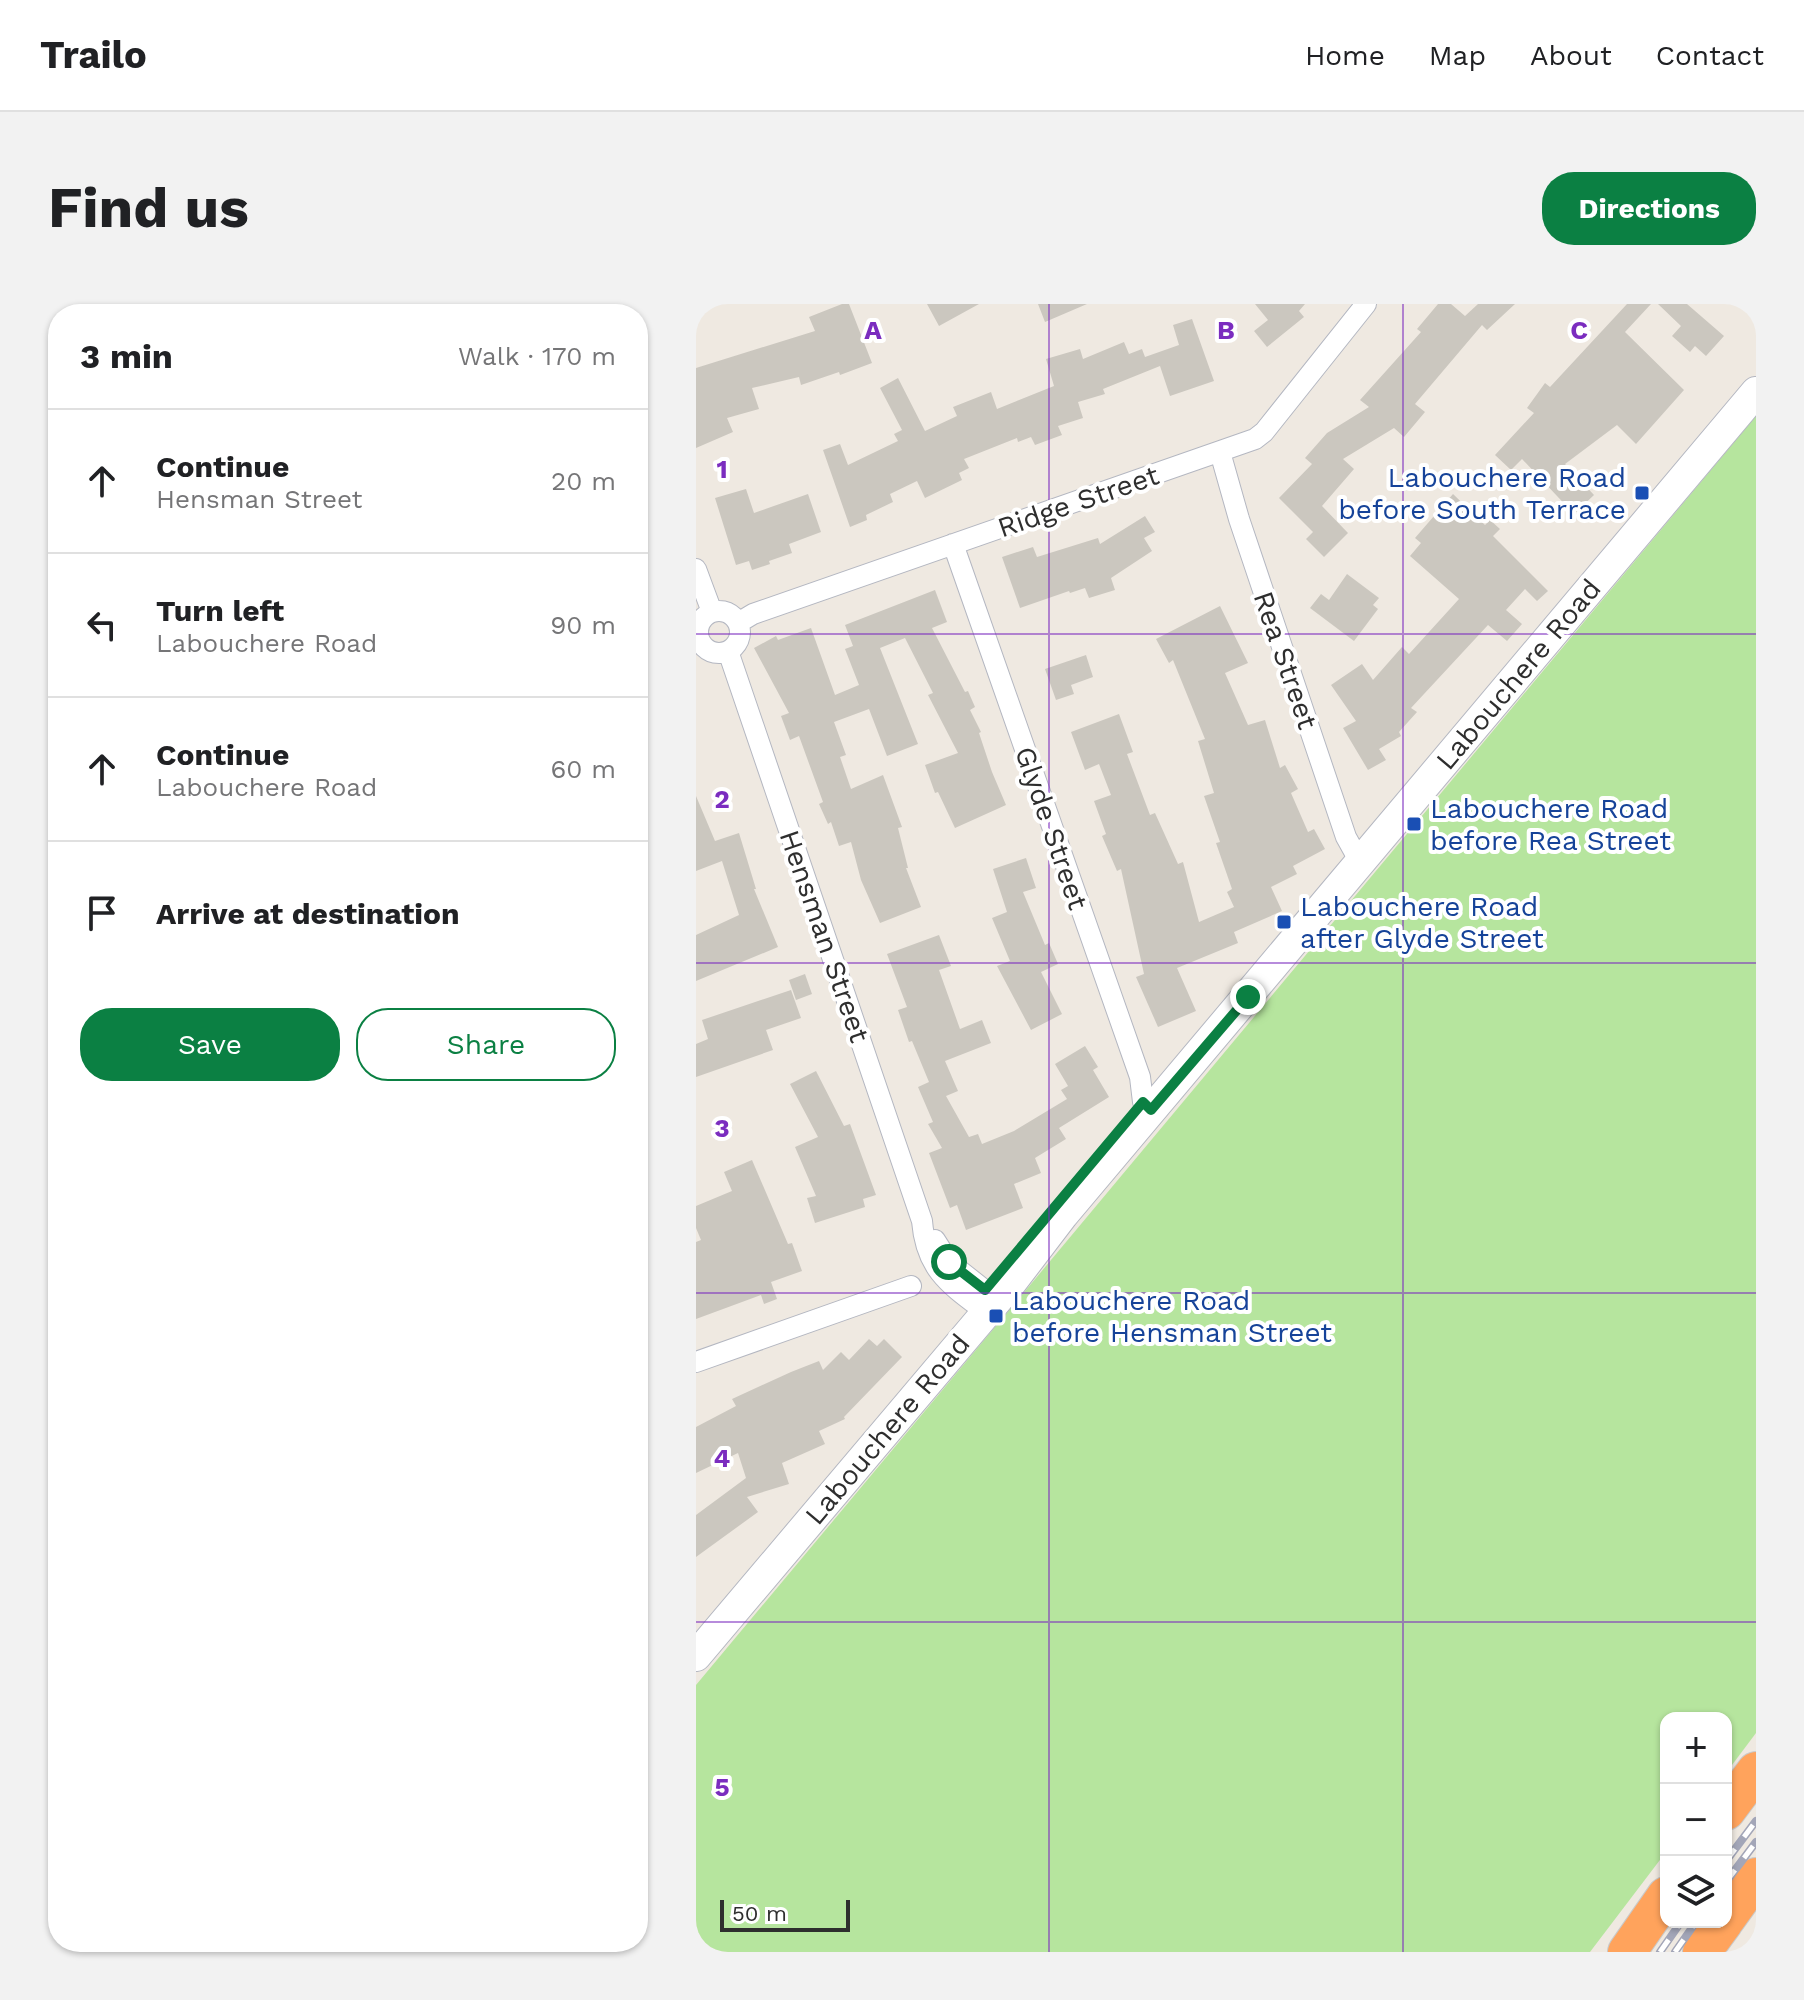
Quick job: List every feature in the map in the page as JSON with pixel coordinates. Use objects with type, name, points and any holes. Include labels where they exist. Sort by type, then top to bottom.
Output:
[{"type":"highway","points":[[1732,1803],[1756,1771]]},
{"type":"highway","points":[[1732,1910],[1756,1877]]},
{"type":"highway","points":[[1627,1952],[1660,1905]]},
{"type":"highway","points":[[1702,1952],[1719,1928]]},
{"type":"main road","name":"Labouchere Road","points":[[1357,858],[1756,376]]},
{"type":"main road","name":"Labouchere Road","points":[[696,1656],[1147,1106],[1756,392]]},
{"type":"main road","name":"Labouchere Road","points":[[696,1639],[986,1301]]},
{"type":"street","name":"Ridge Street","points":[[738,623],[753,614],[1244,444],[1264,432],[1366,304]]},
{"type":"street","name":"Rea Street","points":[[1220,452],[1239,519],[1346,837],[1357,858]]},
{"type":"street","name":"Glyde Street","points":[[953,544],[1140,1077],[1147,1106]]},
{"type":"street","points":[[696,569],[712,612]]},
{"type":"street","points":[[712,612],[731,615],[738,623],[740,636],[736,645],[728,651],[717,653],[705,649],[697,640],[699,624],[712,612]]},
{"type":"street","name":"Hensman Street","points":[[728,651],[922,1221],[924,1242],[939,1271],[956,1292],[986,1301]]},
{"type":"street","points":[[696,1362],[911,1286]]},
{"type":"green space","points":[[1756,416],[1756,1733],[1732,1765],[1732,1712],[1660,1712],[1660,1860],[1590,1952],[696,1952],[696,1685]]},
{"type":"building","points":[[849,304],[872,363],[801,385],[799,377],[752,388],[759,409],[727,418],[733,432],[696,448],[696,368],[815,331],[809,317]]},
{"type":"building","points":[[927,304],[979,304],[939,326]]},
{"type":"building","points":[[1038,304],[1087,304],[1045,322]]},
{"type":"building","points":[[1255,304],[1305,304],[1299,311],[1304,317],[1267,347],[1254,331],[1268,320]]},
{"type":"building","points":[[1438,304],[1451,304],[1465,316],[1478,304],[1515,304],[1487,330],[1482,325],[1415,404],[1425,412],[1404,437],[1394,428],[1343,459],[1354,469],[1322,506],[1348,533],[1324,557],[1306,539],[1313,532],[1279,498],[1312,464],[1305,458],[1327,433],[1369,407],[1360,400],[1421,332],[1417,329]]},
{"type":"building","points":[[1627,304],[1651,304],[1625,332],[1684,390],[1636,444],[1617,425],[1565,464],[1594,495],[1574,514],[1522,459],[1511,470],[1495,455],[1534,413],[1527,408],[1545,383],[1550,387]]},
{"type":"building","points":[[1658,304],[1687,304],[1724,336],[1706,356],[1695,346],[1690,352],[1672,336],[1681,326]]},
{"type":"building","points":[[1192,319],[1214,381],[1170,396],[1160,366],[1103,389],[1105,394],[1078,402],[1083,418],[1058,426],[1062,435],[1035,445],[1031,437],[1018,442],[1017,438],[964,459],[969,468],[959,473],[962,480],[925,498],[917,481],[890,494],[893,502],[866,515],[867,520],[850,527],[823,450],[840,444],[848,465],[898,441],[894,434],[902,430],[880,388],[898,378],[925,431],[957,416],[953,407],[991,392],[997,409],[1054,386],[1046,359],[1080,349],[1083,359],[1124,342],[1129,354],[1142,349],[1145,357],[1179,345],[1173,325]]},
{"type":"building","points":[[746,489],[754,513],[808,494],[821,532],[789,544],[792,553],[769,561],[770,564],[752,570],[749,561],[736,565],[715,498]]},
{"type":"building","points":[[1453,494],[1485,525],[1490,520],[1500,529],[1493,536],[1548,591],[1537,601],[1525,589],[1506,610],[1522,624],[1507,641],[1488,625],[1411,708],[1417,712],[1399,732],[1401,736],[1379,749],[1386,760],[1368,770],[1343,728],[1356,721],[1331,685],[1362,664],[1373,680],[1402,647],[1409,654],[1459,599],[1410,556],[1421,543],[1415,538]]},
{"type":"building","points":[[1145,516],[1155,532],[1144,538],[1152,551],[1111,578],[1115,590],[1089,598],[1085,588],[1069,591],[1020,608],[1002,557],[1033,547],[1037,557],[1098,538],[1100,544]]},
{"type":"building","points":[[1347,574],[1379,598],[1373,605],[1378,609],[1354,641],[1310,608],[1321,594],[1329,600]]},
{"type":"building","points":[[935,590],[947,622],[932,628],[975,707],[970,710],[981,732],[992,772],[1006,805],[955,828],[938,792],[935,793],[925,765],[958,753],[928,695],[933,693],[905,638],[880,648],[918,744],[887,756],[869,709],[834,722],[846,755],[840,757],[851,789],[883,775],[902,827],[898,828],[906,868],[921,907],[880,923],[861,880],[851,842],[839,846],[831,822],[828,824],[799,736],[790,740],[781,716],[789,713],[754,648],[776,636],[778,640],[811,628],[835,695],[859,685],[845,649],[853,646],[845,625]]},
{"type":"building","points":[[1220,606],[1248,663],[1225,673],[1248,725],[1265,720],[1280,768],[1285,765],[1298,789],[1291,793],[1308,832],[1314,829],[1325,849],[1293,866],[1297,874],[1271,887],[1282,911],[1234,932],[1238,943],[1177,968],[1196,1011],[1158,1027],[1136,977],[1144,974],[1121,869],[1117,871],[1102,836],[1106,834],[1094,801],[1111,795],[1099,764],[1085,770],[1071,732],[1119,714],[1133,752],[1127,754],[1150,815],[1155,813],[1178,864],[1183,862],[1199,922],[1234,907],[1227,892],[1232,889],[1216,843],[1220,842],[1204,796],[1214,793],[1198,741],[1205,739],[1173,660],[1169,663],[1156,639]]},
{"type":"building","points":[[1086,655],[1093,677],[1071,685],[1074,694],[1056,700],[1045,669]]},
{"type":"building","points":[[696,796],[715,841],[739,833],[754,889],[778,947],[696,981],[696,935],[739,915],[722,861],[696,871]]},
{"type":"building","points":[[1026,858],[1036,888],[1023,892],[1045,945],[1049,943],[1058,964],[1041,972],[1062,1014],[1031,1030],[997,966],[1010,961],[992,918],[1007,912],[993,869]]},
{"type":"building","points":[[939,935],[951,966],[939,970],[960,1029],[982,1020],[991,1043],[945,1061],[958,1091],[946,1096],[969,1137],[978,1134],[982,1144],[1014,1131],[1067,1099],[1061,1090],[1068,1086],[1055,1064],[1085,1046],[1098,1067],[1093,1070],[1109,1097],[1059,1128],[1066,1139],[1035,1158],[1041,1173],[1014,1184],[1023,1208],[966,1230],[957,1205],[950,1208],[929,1153],[942,1148],[928,1124],[933,1122],[918,1087],[929,1082],[912,1041],[909,1042],[898,1010],[907,1007],[887,954]]},
{"type":"building","points":[[805,974],[812,994],[796,1000],[789,980]]},
{"type":"building","points":[[791,990],[801,1018],[766,1030],[773,1050],[696,1077],[696,1044],[708,1039],[702,1020]]},
{"type":"building","points":[[816,1071],[844,1126],[850,1124],[876,1195],[863,1199],[865,1207],[815,1223],[807,1198],[816,1196],[795,1147],[818,1137],[790,1084]]},
{"type":"building","points":[[752,1160],[802,1271],[771,1282],[777,1299],[764,1304],[761,1295],[696,1319],[696,1242],[701,1240],[696,1228],[696,1206],[732,1191],[724,1172]]},
{"type":"building","points":[[869,1339],[877,1346],[884,1339],[902,1357],[845,1419],[819,1431],[825,1444],[782,1463],[789,1484],[747,1497],[758,1512],[696,1557],[696,1515],[746,1478],[738,1453],[696,1473],[696,1427],[736,1406],[732,1399],[791,1372],[819,1361],[823,1370],[841,1352],[849,1360]]},
{"type":"railway","points":[[1730,1856],[1756,1821]]},
{"type":"railway","points":[[1732,1874],[1756,1842]]},
{"type":"railway","points":[[1660,1952],[1677,1928]]},
{"type":"railway","points":[[1675,1952],[1692,1928]]},
{"type":"place","name":"Labouchere Road before South Terrace","points":[[1642,493]]},
{"type":"place","name":"Labouchere Road before Rea Street","points":[[1414,824]]},
{"type":"place","name":"Labouchere Road after Glyde Street","points":[[1284,922]]},
{"type":"place","name":"Labouchere Road before Hensman Street","points":[[996,1316]]},
{"type":"route","points":[[949,1262],[985,1290],[1143,1102],[1151,1110],[1248,997]]}]
